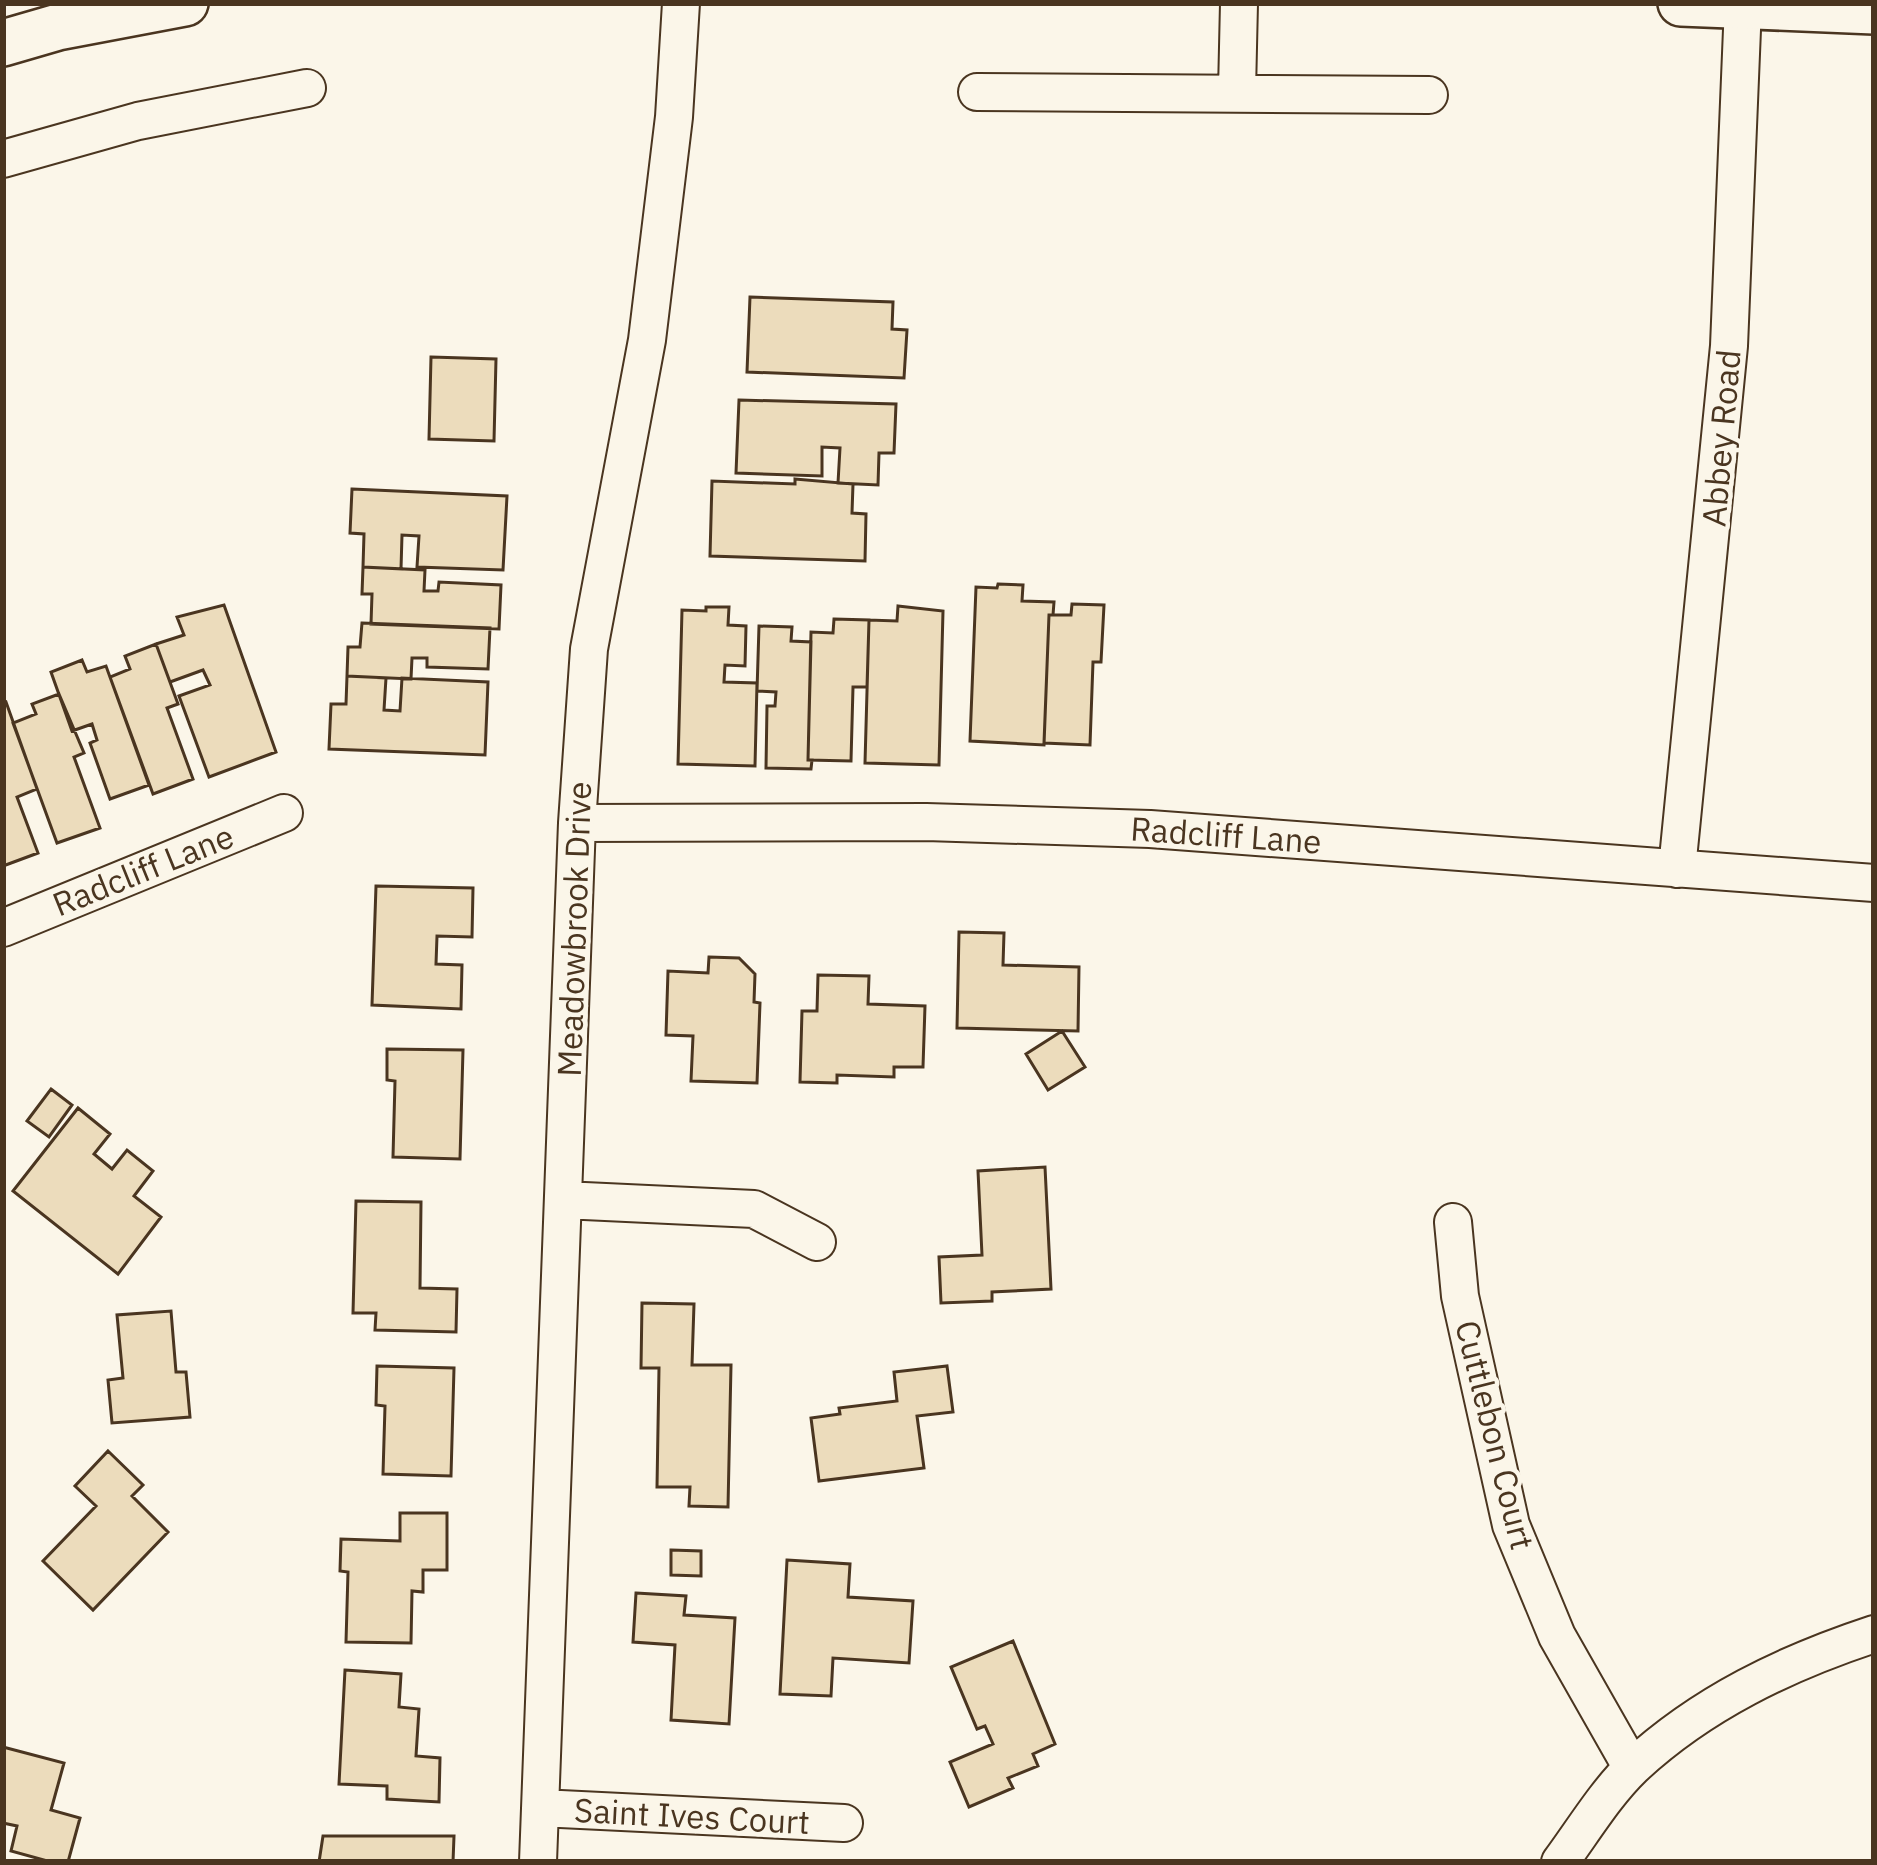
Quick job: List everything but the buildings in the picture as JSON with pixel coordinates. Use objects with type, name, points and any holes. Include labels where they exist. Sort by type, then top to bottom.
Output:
[{"type":"street","points":[[3,43],[58,27],[185,3]]},
{"type":"street","name":"Meadowbrook Drive","points":[[538,1862],[577,823],[589,649],[647,340],[674,117],[681,3]]},
{"type":"street","points":[[1237,91],[1239,3]]},
{"type":"street","points":[[1682,3],[1874,11]]},
{"type":"street","name":"Abbey Road","points":[[1677,868],[1729,346],[1743,5]]},
{"type":"street","points":[[3,159],[138,121],[307,88]]},
{"type":"street","points":[[977,92],[1429,95]]},
{"type":"street","name":"Radcliff Lane","points":[[3,928],[284,813]]},
{"type":"street","name":"Radcliff Lane","points":[[577,823],[926,822],[1150,829],[1874,883]]},
{"type":"street","points":[[563,1200],[754,1209],[817,1242]]},
{"type":"street","name":"Cuttlebon Court","points":[[1453,1222],[1460,1296],[1511,1525],[1557,1636],[1632,1768]]},
{"type":"street","points":[[1560,1862],[1632,1768],[1717,1702],[1804,1657],[1874,1634]]},
{"type":"street","name":"Saint Ives Court","points":[[540,1808],[844,1823]]}]
